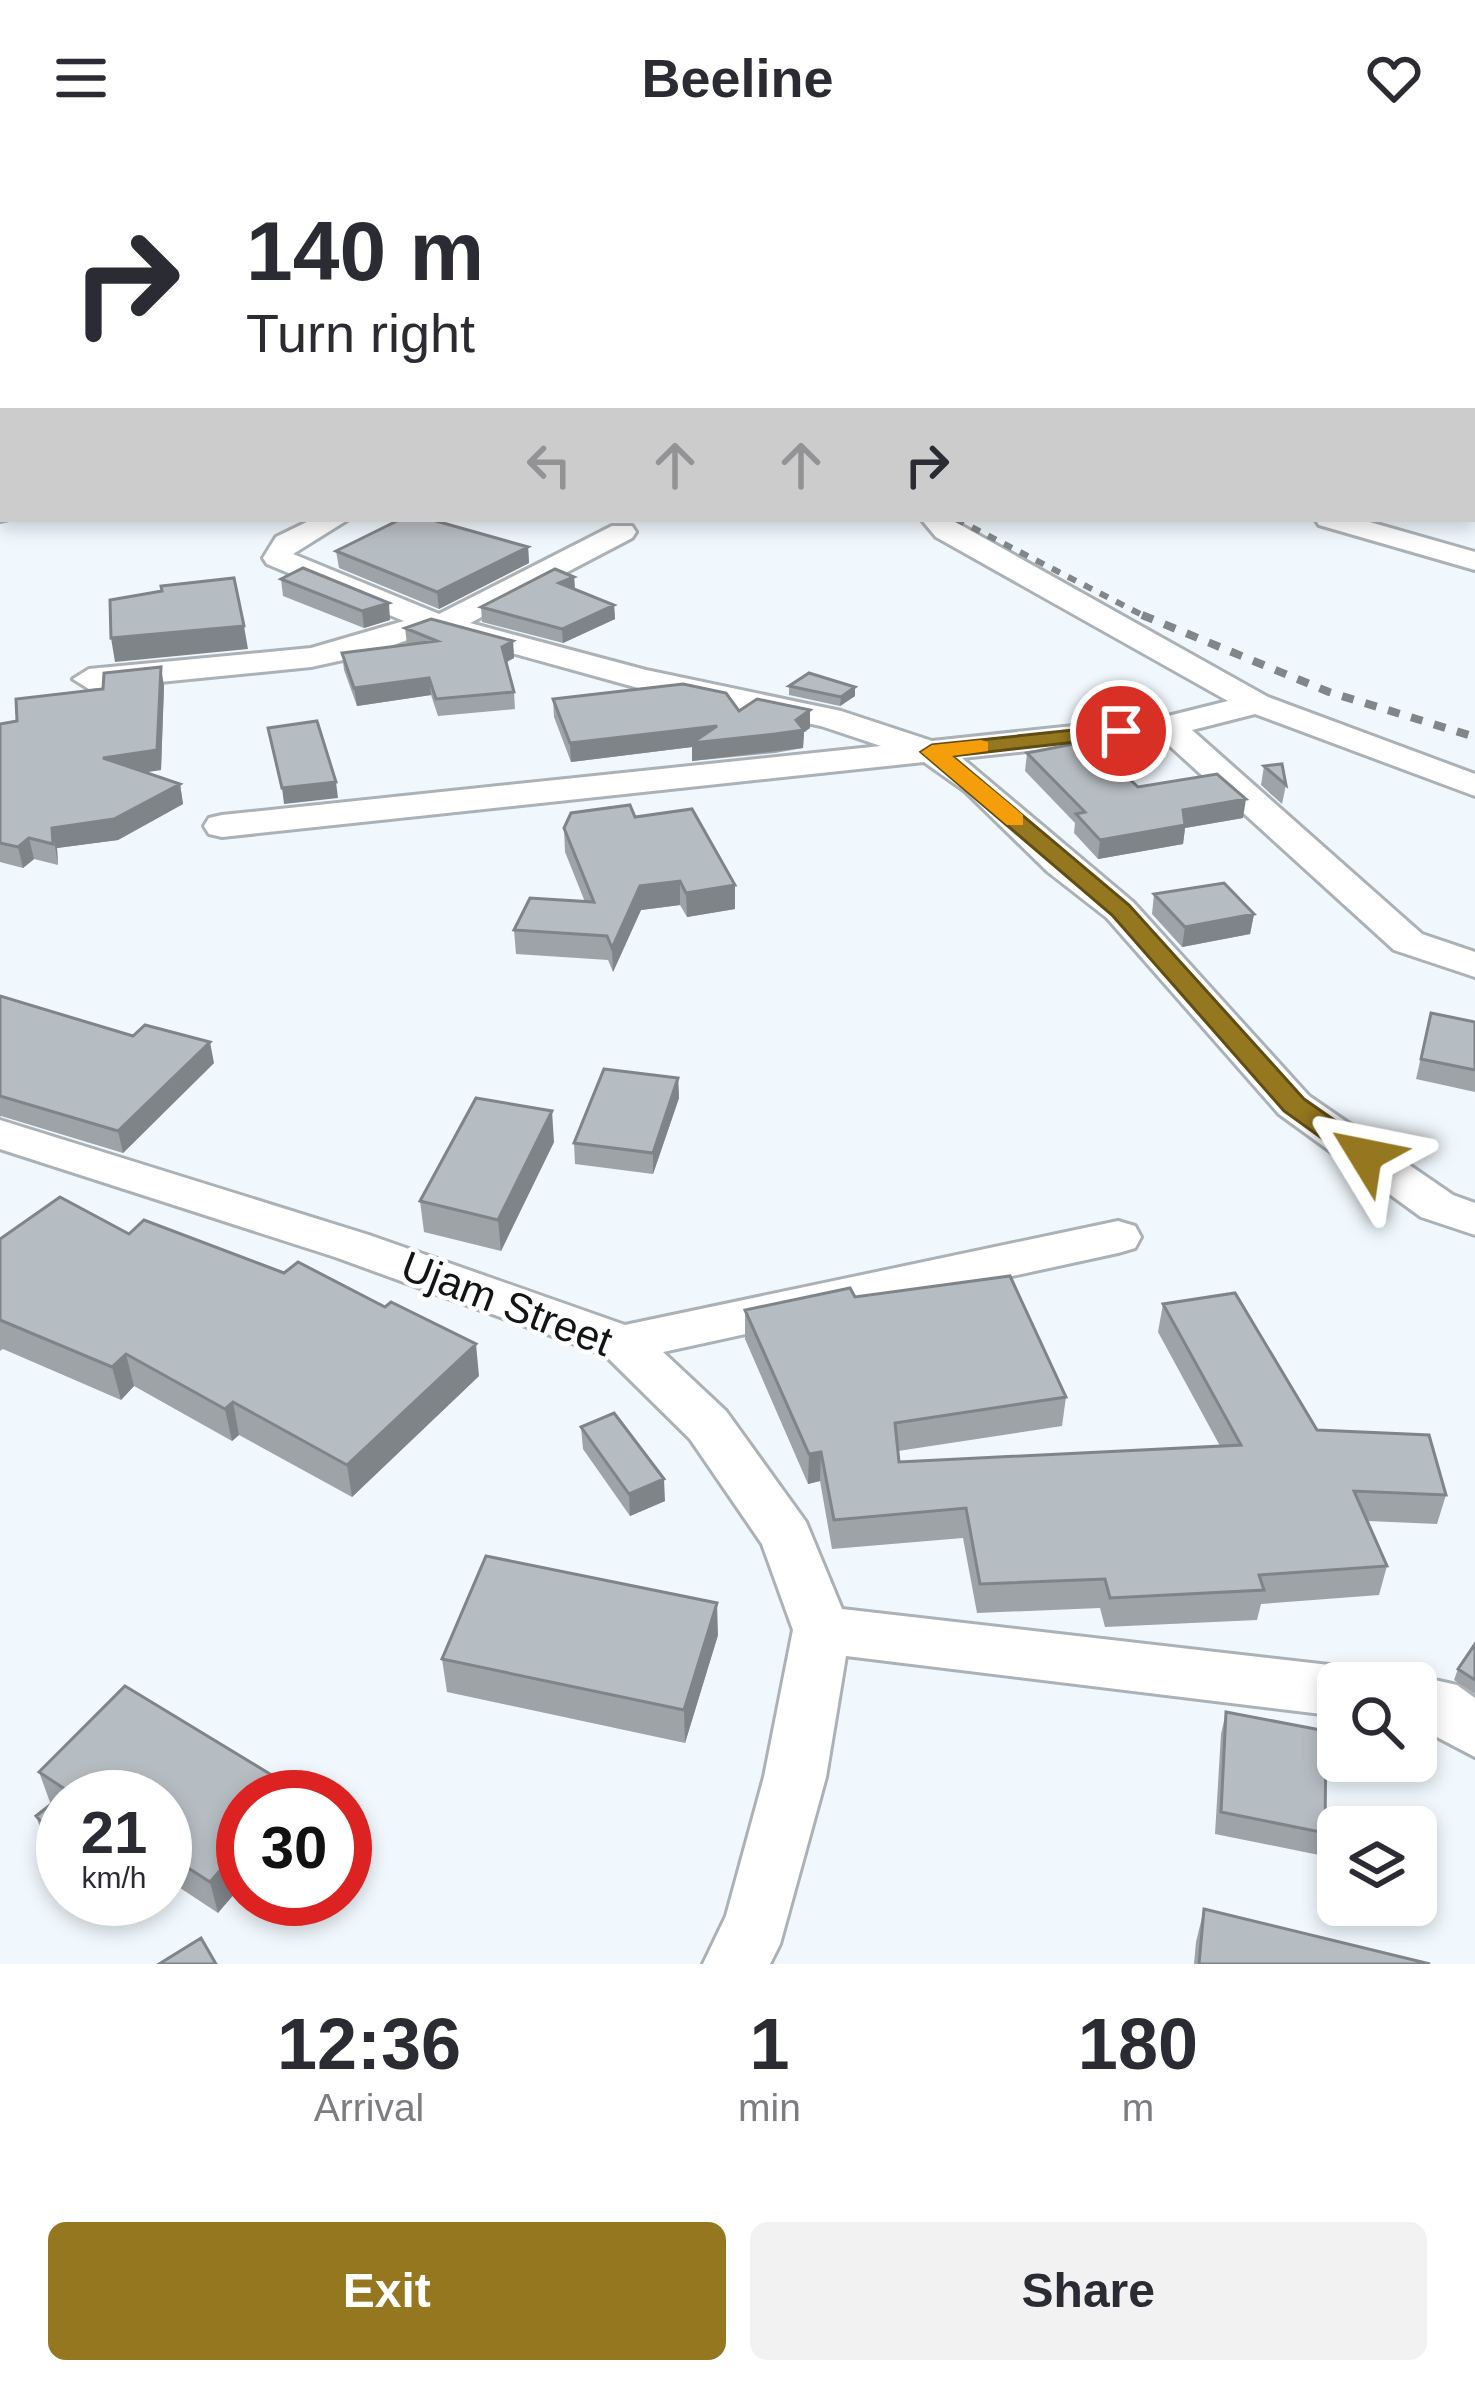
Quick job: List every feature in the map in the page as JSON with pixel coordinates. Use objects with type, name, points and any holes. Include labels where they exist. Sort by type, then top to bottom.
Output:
[{"type":"street","points":[[329,522],[286,543],[277,558],[437,622],[642,679],[830,718],[932,752],[977,784],[1061,864],[1120,910],[1294,1105],[1437,1205],[1475,1220]]},
{"type":"street","points":[[938,522],[946,531],[1257,704],[1475,786]]},
{"type":"street","points":[[1340,522],[1471,557]]},
{"type":"street","points":[[89,680],[346,652],[437,622],[622,532]]},
{"type":"street","points":[[222,826],[1168,726],[1257,704]]},
{"type":"street","points":[[1168,726],[1408,942],[1475,965]]},
{"type":"street","name":"Ujam Street","points":[[0,1134],[352,1246],[623,1343],[708,1425],[788,1537],[821,1630],[795,1777],[758,1923],[736,1964]]},
{"type":"street","points":[[623,1343],[1118,1237]]},
{"type":"street","points":[[821,1630],[1317,1689]]},
{"type":"street","points":[[1437,1704],[1475,1731]]},
{"type":"building","points":[[395,522],[440,522],[528,547],[437,592],[336,551]]},
{"type":"building","points":[[303,568],[389,603],[362,611],[281,579]]},
{"type":"building","points":[[555,569],[574,577],[559,583],[614,605],[562,629],[481,607]]},
{"type":"building","points":[[234,578],[244,626],[111,638],[110,600],[162,591],[161,586]]},
{"type":"building","points":[[431,619],[513,641],[502,647],[514,692],[436,699],[429,678],[354,688],[342,653],[437,641],[405,628]]},
{"type":"building","points":[[161,667],[157,750],[103,758],[180,784],[114,819],[52,828],[53,844],[29,838],[18,847],[0,843],[0,724],[17,721],[16,699],[103,689],[104,673]]},
{"type":"building","points":[[809,673],[855,687],[841,697],[789,686]]},
{"type":"building","points":[[683,684],[726,693],[739,711],[757,699],[810,710],[796,720],[804,730],[775,734],[692,743],[717,726],[570,743],[553,699]]},
{"type":"building","points":[[317,721],[336,782],[282,788],[268,728]]},
{"type":"building","points":[[1089,741],[1138,787],[1217,774],[1246,799],[1183,810],[1185,825],[1100,840],[1076,814],[1085,812],[1027,753]]},
{"type":"building","points":[[1282,764],[1286,785],[1264,766]]},
{"type":"building","points":[[630,805],[635,817],[692,809],[735,885],[686,893],[680,881],[640,886],[612,948],[607,936],[514,930],[530,898],[594,902],[564,828],[571,813]]},
{"type":"building","points":[[1224,883],[1254,914],[1185,927],[1154,894]]},
{"type":"building","points":[[0,996],[133,1036],[145,1025],[210,1042],[118,1131],[0,1096]]},
{"type":"building","points":[[1431,1013],[1475,1022],[1475,1070],[1421,1059]]},
{"type":"building","points":[[604,1069],[678,1078],[653,1153],[574,1143]]},
{"type":"building","points":[[476,1098],[552,1111],[498,1220],[420,1201]]},
{"type":"building","points":[[60,1197],[129,1234],[144,1220],[284,1273],[298,1262],[385,1307],[391,1302],[476,1344],[347,1465],[233,1402],[225,1409],[126,1354],[112,1367],[0,1320],[0,1239]]},
{"type":"building","points":[[1010,1276],[1066,1397],[895,1423],[899,1462],[1241,1445],[1163,1304],[1235,1293],[1317,1430],[1429,1435],[1446,1495],[1354,1491],[1387,1566],[1259,1575],[1264,1590],[1110,1598],[1105,1579],[980,1584],[966,1508],[834,1520],[821,1452],[809,1454],[745,1310],[850,1288],[855,1297]]},
{"type":"building","points":[[614,1413],[664,1479],[629,1494],[581,1427]]},
{"type":"building","points":[[486,1556],[717,1603],[684,1710],[442,1659]]},
{"type":"building","points":[[1475,1644],[1475,1680],[1458,1669]]},
{"type":"building","points":[[125,1686],[263,1770],[216,1770],[216,1875],[210,1882],[192,1870],[192,1770],[41,1770]]},
{"type":"building","points":[[1226,1712],[1317,1729],[1317,1782],[1326,1782],[1325,1806],[1317,1806],[1317,1831],[1221,1812]]},
{"type":"building","points":[[1204,1909],[1430,1964],[1199,1964]]},
{"type":"building","points":[[201,1938],[216,1964],[159,1964]]},
{"type":"railway","points":[[962,522],[1143,615]]},
{"type":"railway","points":[[1143,615],[1329,692],[1475,737]]},
{"type":"railway","points":[[1143,615],[1148,618]]},
{"type":"slow traffic","points":[[981,747],[932,752],[977,784],[1015,820]]},
{"type":"route","points":[[1121,731],[932,752],[977,784],[1061,864],[1120,910],[1294,1105],[1365,1155]]}]
